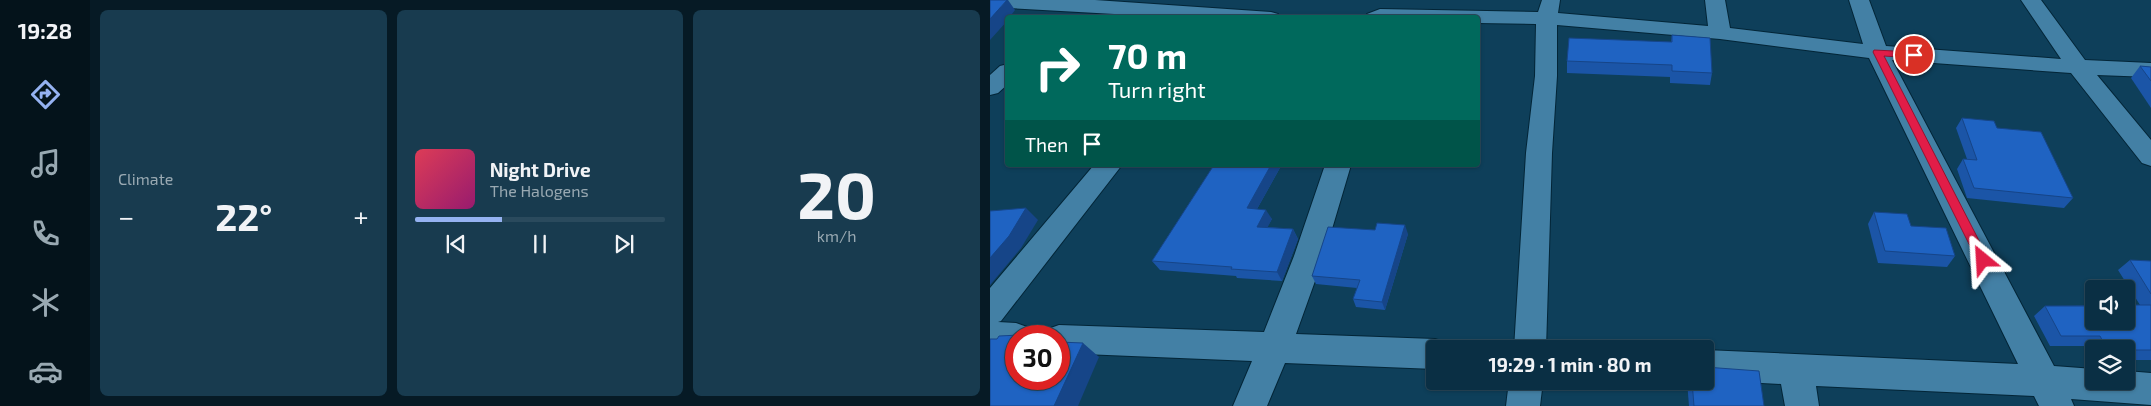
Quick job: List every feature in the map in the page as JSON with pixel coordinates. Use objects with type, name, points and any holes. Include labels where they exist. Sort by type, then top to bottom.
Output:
[{"type":"street","points":[[1716,0],[1720,33]]},
{"type":"street","points":[[1859,0],[1878,52],[2051,394]]},
{"type":"street","points":[[2031,0],[2078,67],[2151,157]]},
{"type":"street","points":[[990,2],[1072,7],[1234,11],[1255,15]]},
{"type":"street","points":[[1530,340],[1539,153],[1546,76],[1549,9]]},
{"type":"street","points":[[1381,13],[1549,9],[1720,33],[1878,52],[2078,67],[2151,70]]},
{"type":"street","points":[[990,88],[1005,74]]},
{"type":"street","points":[[990,311],[1107,167]]},
{"type":"street","points":[[1250,406],[1274,349],[1323,218],[1337,167]]},
{"type":"street","points":[[990,336],[1005,337]]},
{"type":"street","points":[[1070,340],[1426,354]]},
{"type":"street","points":[[1714,365],[1796,368],[2051,394],[2151,389]]},
{"type":"street","points":[[1796,368],[1802,406]]},
{"type":"street","points":[[1522,406],[1525,390]]},
{"type":"building","points":[[990,0],[1007,0],[990,19]]},
{"type":"building","points":[[1672,35],[1710,38],[1712,73],[1672,71],[1672,65],[1567,61],[1569,38],[1672,42]]},
{"type":"building","points":[[2140,66],[2151,67],[2151,81]]},
{"type":"building","points":[[1962,118],[1994,121],[1997,128],[2041,132],[2073,198],[1974,188],[1963,159],[1977,160]]},
{"type":"building","points":[[1213,167],[1270,167],[1247,208],[1266,210],[1257,227],[1293,229],[1277,272],[1152,261]]},
{"type":"building","points":[[1026,208],[1009,236],[990,258],[990,211]]},
{"type":"building","points":[[1874,212],[1907,214],[1911,226],[1946,228],[1955,256],[1885,251]]},
{"type":"building","points":[[1377,223],[1405,225],[1382,302],[1353,299],[1360,280],[1312,276],[1328,227],[1375,230]]},
{"type":"building","points":[[2130,260],[2151,261],[2151,294]]},
{"type":"building","points":[[2135,305],[2151,305],[2151,350],[2135,350],[2135,340],[2102,340],[2100,336],[2061,336],[2045,306],[2085,306],[2085,330],[2135,330]]},
{"type":"building","points":[[999,336],[1005,336],[1005,390],[1061,390],[1054,406],[990,406],[990,339],[997,339]]},
{"type":"building","points":[[1070,342],[1083,343],[1070,371]]},
{"type":"building","points":[[1714,368],[1759,371],[1764,406],[1694,406],[1693,390],[1714,390]]},
{"type":"route","points":[[1914,55],[1878,52],[1983,260]]}]
